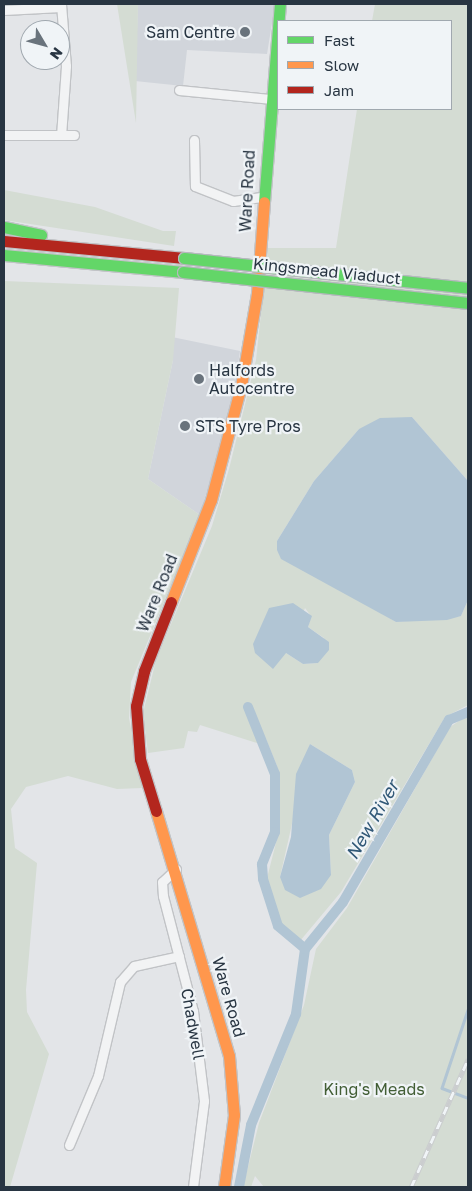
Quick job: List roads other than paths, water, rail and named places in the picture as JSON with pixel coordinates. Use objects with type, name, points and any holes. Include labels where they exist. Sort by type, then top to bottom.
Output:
[{"type":"main road","name":"Ware Road","points":[[278,20],[280,4]]},
{"type":"main road","name":"Ware Road","points":[[224,1187],[233,1131],[232,1070],[176,869],[140,759],[136,706],[144,671],[201,528],[233,423],[257,293],[270,99],[277,32]]},
{"type":"main road","points":[[4,227],[107,250]]},
{"type":"main road","points":[[4,241],[107,250]]},
{"type":"main road","name":"Kingsmead Viaduct","points":[[107,250],[468,288]]},
{"type":"main road","points":[[4,255],[56,259]]},
{"type":"main road","points":[[4,261],[56,259]]},
{"type":"main road","name":"Kingsmead Viaduct","points":[[56,259],[468,302]]},
{"type":"street","points":[[4,10],[61,6],[66,66],[61,134]]},
{"type":"street","points":[[179,90],[270,99]]},
{"type":"street","points":[[4,135],[74,135]]},
{"type":"street","points":[[194,140],[195,186],[233,201],[263,197]]},
{"type":"street","name":"Chadwell","points":[[176,869],[162,882],[193,1011],[204,1101],[193,1187]]},
{"type":"street","points":[[69,1145],[98,1076],[120,982],[134,966],[179,956]]},
{"type":"water","points":[[412,417],[468,481],[468,600],[461,616],[447,620],[396,622],[281,559],[277,550],[277,541],[314,481],[359,429],[380,418]]},
{"type":"water","points":[[293,603],[312,616],[308,627],[329,642],[329,650],[318,663],[303,664],[286,653],[273,669],[255,653],[253,644],[269,608]]},
{"type":"water","points":[[310,744],[352,770],[355,782],[329,835],[331,875],[321,889],[300,898],[285,890],[280,877],[291,837],[296,774]]},
{"type":"waterway","name":"New River","points":[[248,707],[275,774],[275,832],[262,864],[263,879],[278,926],[305,949]]},
{"type":"waterway","name":"New River","points":[[239,1187],[251,1125],[296,1014],[305,949],[343,902],[449,720],[468,712]]},
{"type":"waterway","points":[[468,1010],[442,1088],[468,1098]]},
{"type":"railway","points":[[411,1187],[468,1059]]},
{"type":"place","name":"Sam Centre","points":[[245,32]]},
{"type":"place","name":"Halfords Autocentre","points":[[199,379]]},
{"type":"place","name":"STS Tyre Pros","points":[[185,426]]},
{"type":"park label","name":"King's Meads","points":[[374,1089]]}]
